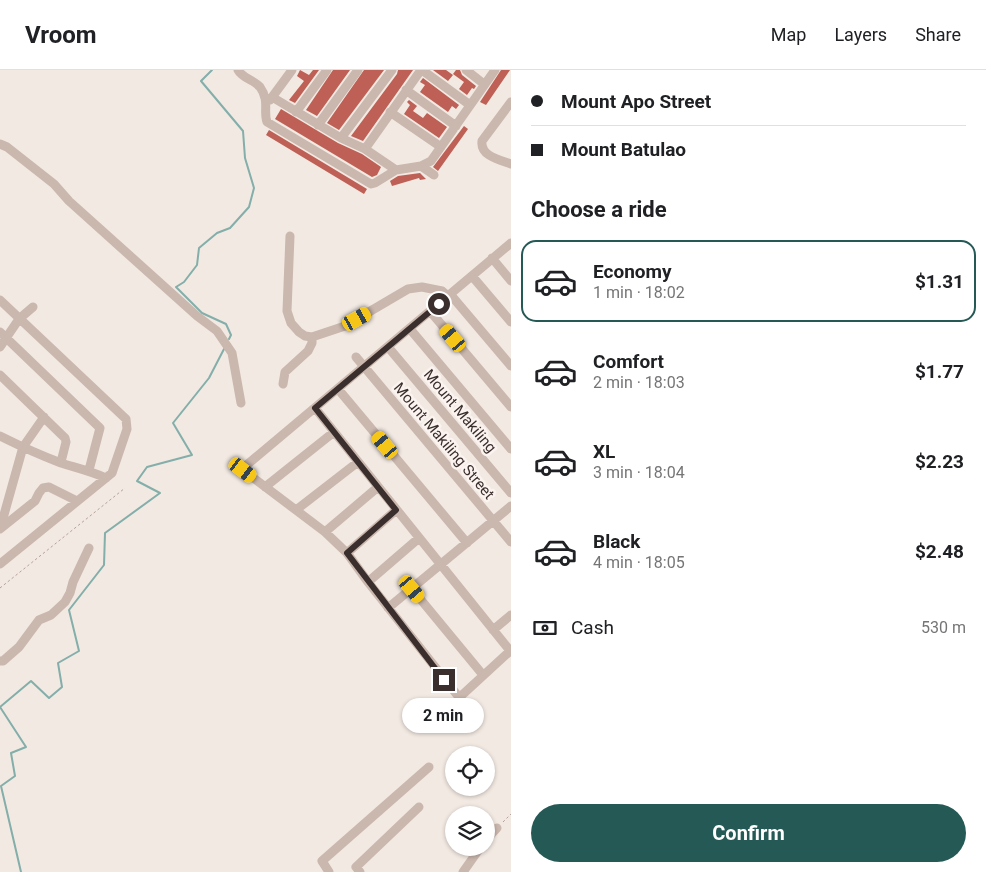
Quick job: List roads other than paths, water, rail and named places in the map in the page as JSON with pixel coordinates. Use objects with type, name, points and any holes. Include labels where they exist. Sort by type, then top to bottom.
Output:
[{"type":"street","points":[[238,70],[260,87],[270,101],[296,112],[341,138],[365,149],[396,170]]},
{"type":"street","points":[[296,112],[327,70]]},
{"type":"street","points":[[318,125],[358,70]]},
{"type":"street","points":[[341,138],[392,70]]},
{"type":"street","points":[[365,149],[421,70],[470,105]]},
{"type":"street","points":[[466,70],[484,84]]},
{"type":"street","points":[[287,72],[270,101],[266,117],[267,122],[371,184],[396,170],[421,166],[431,161],[484,84],[496,70]]},
{"type":"street","points":[[406,90],[456,126]]},
{"type":"street","points":[[511,102],[482,141],[481,146],[484,152],[511,164]]},
{"type":"street","points":[[390,112],[441,147]]},
{"type":"street","points":[[0,144],[7,147],[54,184],[69,201],[197,316],[217,331],[232,353],[241,403]]},
{"type":"street","points":[[421,166],[434,175]]},
{"type":"street","points":[[290,236],[287,311],[291,323],[304,336],[312,337],[345,326],[408,289],[422,287],[436,289],[449,295],[511,366]]},
{"type":"street","points":[[315,408],[510,652],[461,696],[455,694],[347,553],[325,532],[243,470],[244,466],[511,243]]},
{"type":"street","points":[[492,258],[510,279]]},
{"type":"street","points":[[472,276],[511,322]]},
{"type":"street","points":[[0,300],[126,420],[127,429],[112,473],[4,556],[0,564]]},
{"type":"street","points":[[0,347],[3,335],[33,307]]},
{"type":"street","points":[[430,311],[511,407]]},
{"type":"street","points":[[410,329],[511,449]]},
{"type":"street","points":[[3,335],[100,428],[90,470]]},
{"type":"street","points":[[283,384],[286,372],[308,351],[312,343],[312,337]]},
{"type":"street","name":"Mount Makiling","points":[[388,347],[511,493]]},
{"type":"street","name":"Mount Makiling Street","points":[[356,357],[511,542]]},
{"type":"street","points":[[0,375],[65,438],[66,442],[61,462]]},
{"type":"street","points":[[338,389],[467,543]]},
{"type":"street","points":[[0,529],[23,448],[44,417]]},
{"type":"street","points":[[266,487],[334,432]]},
{"type":"street","points":[[0,436],[23,448],[90,470],[106,478]]},
{"type":"street","points":[[296,510],[358,462]]},
{"type":"street","points":[[0,529],[35,501],[43,488],[49,487],[77,500]]},
{"type":"street","points":[[325,532],[378,487]]},
{"type":"street","points":[[388,608],[511,506]]},
{"type":"street","points":[[347,553],[396,510]]},
{"type":"street","points":[[368,582],[419,538]]},
{"type":"street","points":[[0,662],[19,647],[39,620],[51,615],[65,602],[70,593],[72,582],[89,548]]},
{"type":"street","points":[[412,589],[483,675]]},
{"type":"street","points":[[493,630],[511,615]]},
{"type":"street","points":[[330,872],[322,861],[429,767]]},
{"type":"street","points":[[360,872],[356,867],[419,808]]},
{"type":"street","points":[[463,872],[474,856]]},
{"type":"waterway","points":[[212,70],[201,81],[243,131],[245,158],[254,188],[249,207],[230,228],[217,233],[199,248],[197,265],[184,282],[176,287],[202,313],[226,324],[231,335],[229,339]]},
{"type":"waterway","points":[[21,872],[1,786],[15,776],[11,753],[26,747],[0,707],[31,681],[49,698],[62,687],[58,663],[79,651],[69,610],[104,565],[105,533],[160,493],[137,481],[147,467],[192,455],[173,423],[209,378],[224,349]]}]
